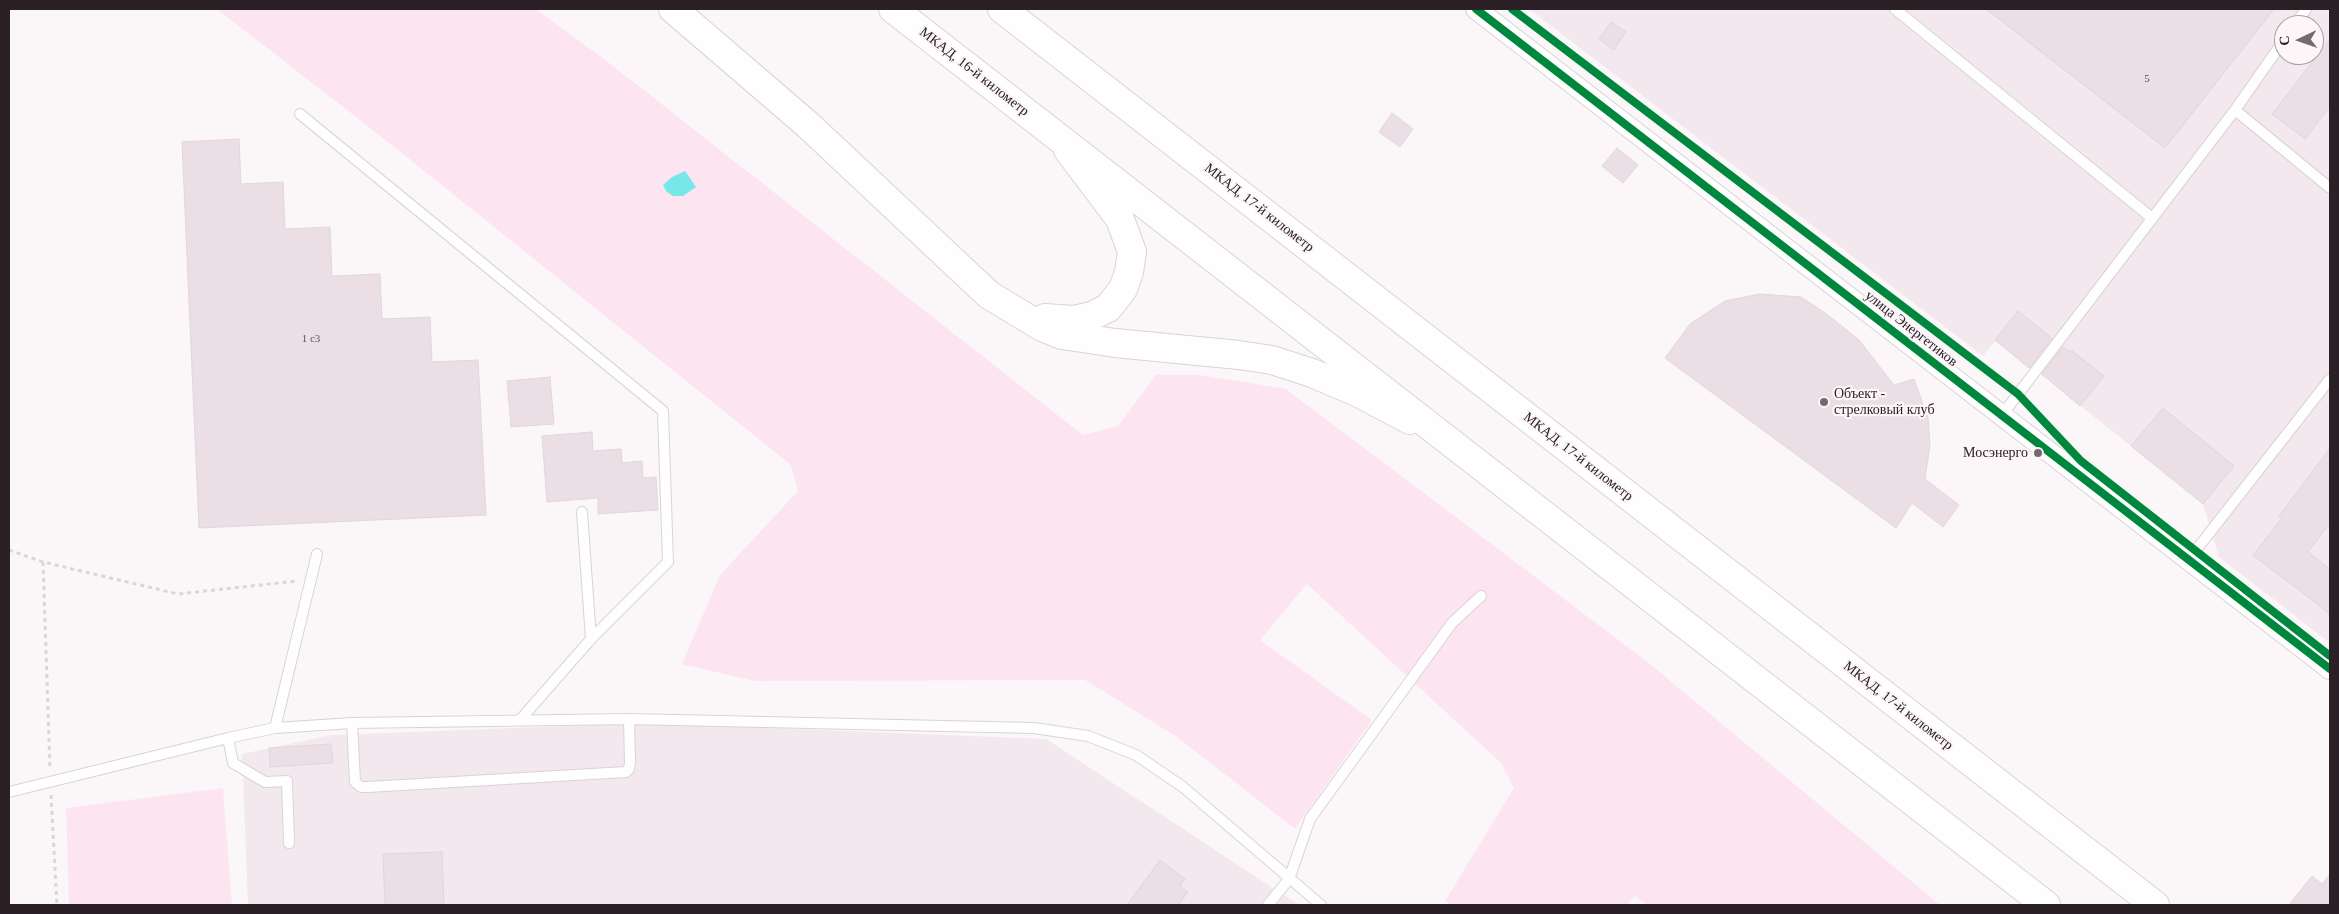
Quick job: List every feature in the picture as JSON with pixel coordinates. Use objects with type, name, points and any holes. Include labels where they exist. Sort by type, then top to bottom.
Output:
[{"type":"main road","points":[[673,9],[808,125],[990,294],[1042,327],[1062,334],[1272,360],[1312,373],[1356,392],[1446,439]]},
{"type":"main road","name":"МКАД, 16-й километр","points":[[893,9],[1056,135]]},
{"type":"main road","name":"МКАД, 17-й километр","points":[[1002,9],[2155,905]]},
{"type":"main road","points":[[1020,313],[1053,320],[1074,320],[1092,316],[1108,308],[1123,289],[1129,272],[1132,252],[1120,219],[1056,135]]},
{"type":"main road","points":[[1056,135],[2046,905]]},
{"type":"street","name":"улица Энергетиков","points":[[1476,9],[2330,669]]},
{"type":"lane","points":[[1895,9],[2152,218]]},
{"type":"lane","points":[[2002,415],[2235,110],[2274,54]]},
{"type":"lane","points":[[2235,110],[2330,188]]},
{"type":"lane","points":[[300,114],[663,411],[668,562],[591,639],[520,720]]},
{"type":"lane","points":[[2189,559],[2330,379]]},
{"type":"lane","points":[[582,512],[591,639]]},
{"type":"lane","points":[[275,728],[316,554]]},
{"type":"lane","points":[[1268,905],[1289,879],[1310,819],[1452,623],[1481,596]]},
{"type":"lane","points":[[9,792],[275,728],[352,723],[630,720],[1034,728],[1088,736],[1136,755],[1183,787],[1289,879],[1322,905]]},
{"type":"lane","points":[[352,723],[355,782],[361,787],[368,787],[626,772],[630,769],[630,720]]},
{"type":"lane","points":[[228,738],[233,763],[265,782],[287,781],[289,842]]},
{"type":"path","points":[[9,550],[43,562],[178,594],[310,580]]},
{"type":"path","points":[[43,562],[56,905]]},
{"type":"shaded area","points":[[217,9],[536,9],[608,62],[1083,435],[1118,426],[1156,375],[1200,375],[1286,389],[1645,660],[1940,905],[1647,905],[1635,896],[1627,905],[1452,905],[1445,901],[1514,788],[1501,763],[1307,584],[1260,640],[1372,720],[1295,829],[1177,737],[1085,680],[754,681],[682,664],[720,575],[798,491],[791,465],[402,153]]},
{"type":"shaded area","points":[[1529,9],[2330,9],[2330,643],[2219,557],[2203,504],[1996,340],[1983,356]]},
{"type":"shaded area","points":[[646,723],[1046,739],[1299,905],[248,905],[242,754],[331,735]]},
{"type":"shaded area","points":[[223,788],[232,905],[69,905],[66,808]]},
{"type":"water","points":[[685,171],[696,187],[683,196],[673,196],[666,191],[663,185],[672,177]]},
{"type":"building","points":[[1986,9],[2274,9],[2165,148]]},
{"type":"building","points":[[1611,22],[1626,32],[1614,50],[1599,39]]},
{"type":"building","points":[[2330,39],[2330,106],[2305,139],[2272,114],[2310,65],[2324,65],[2324,47]]},
{"type":"building","points":[[1392,113],[1413,129],[1400,147],[1379,132]]},
{"type":"building","points":[[239,139],[241,184],[283,182],[285,229],[330,227],[332,276],[380,274],[382,319],[430,317],[432,362],[478,360],[486,515],[199,528],[182,142]]},
{"type":"building","points":[[1617,148],[1638,165],[1623,183],[1602,166]]},
{"type":"building","name":"Объект - стрелковый клуб","points":[[1760,294],[1801,297],[1828,315],[1859,340],[1894,385],[1914,379],[1928,418],[1930,445],[1925,479],[1959,505],[1943,527],[1912,503],[1896,528],[1665,358],[1690,324],[1725,301]]},
{"type":"building","points":[[2018,311],[2052,338],[2029,368],[1995,340]]},
{"type":"building","points":[[2063,347],[2069,351],[2071,350],[2104,376],[2080,406],[2042,374]]},
{"type":"building","points":[[550,377],[554,424],[511,427],[507,381]]},
{"type":"building","points":[[2163,408],[2234,466],[2203,504],[2131,446]]},
{"type":"building","points":[[592,432],[593,451],[621,449],[622,463],[642,461],[643,478],[656,477],[658,510],[598,514],[598,498],[547,502],[542,436]]},
{"type":"building","points":[[2330,448],[2330,523],[2308,552],[2330,569],[2330,614],[2253,555],[2282,518],[2279,516]]},
{"type":"building","points":[[331,744],[333,763],[270,767],[269,748]]},
{"type":"building","points":[[442,852],[444,905],[385,905],[383,854]]},
{"type":"building","points":[[1160,860],[1185,879],[1180,886],[1188,892],[1178,905],[1127,905]]},
{"type":"building","points":[[2330,874],[2330,905],[2289,905],[2312,876],[2322,884]]},
{"type":"cycle path","points":[[1476,9],[2330,669]]},
{"type":"cycle path","points":[[1512,9],[2018,394],[2081,461],[2330,656]]},
{"type":"place","name":"Объект - стрелковый клуб","points":[[1824,402]]},
{"type":"place","name":"Мосэнерго","points":[[2038,453]]}]
